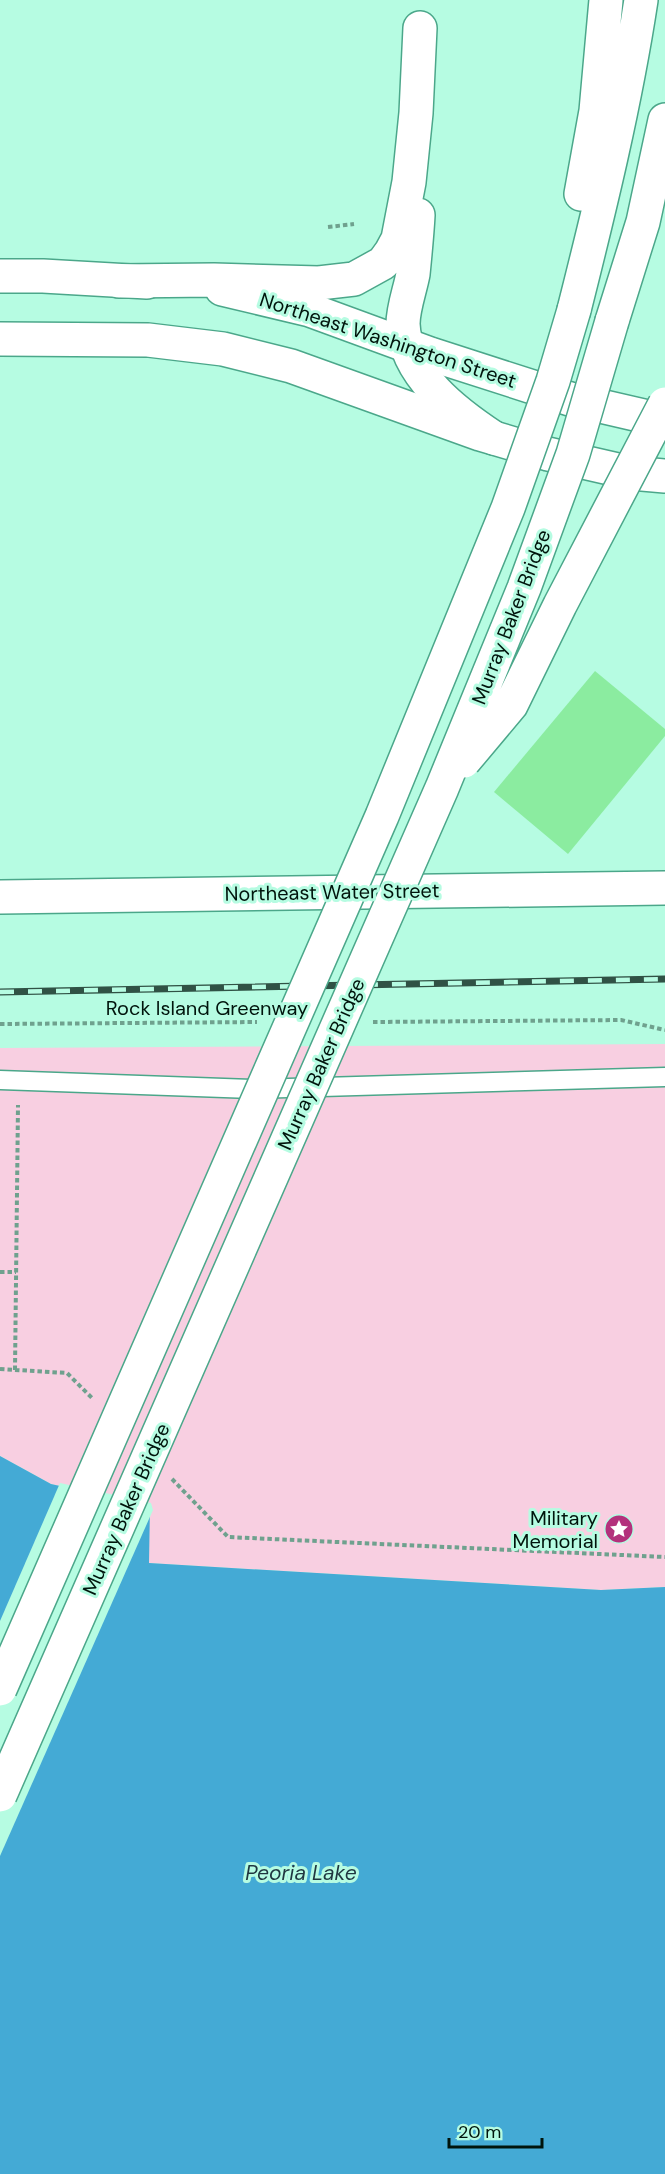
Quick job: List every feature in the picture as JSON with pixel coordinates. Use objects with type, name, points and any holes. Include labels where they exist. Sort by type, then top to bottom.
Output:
[{"type":"main road","points":[[567,309],[596,111],[606,0]]},
{"type":"main road","points":[[0,1689],[382,816],[508,508],[532,442],[567,309],[599,212],[628,79],[641,0]]},
{"type":"main road","points":[[119,281],[214,280],[319,283],[354,279],[382,263],[392,252],[398,239],[409,182],[416,113],[420,14]]},
{"type":"main road","points":[[420,14],[422,182],[413,274],[403,320],[404,333],[412,357],[432,388],[463,418],[495,438]]},
{"type":"main road","name":"Murray Baker Bridge","points":[[0,1795],[442,788],[524,588],[573,454],[642,222],[665,120]]},
{"type":"main road","name":"Northeast Washington Street","points":[[0,276],[43,276],[203,286],[264,298],[310,310],[408,346],[570,399],[665,421]]},
{"type":"main road","points":[[0,339],[148,340],[224,350],[291,366],[495,438],[597,466],[665,476]]},
{"type":"main road","points":[[442,788],[510,705],[560,604],[665,405]]},
{"type":"main road","name":"Northeast Water Street","points":[[0,897],[665,888]]},
{"type":"lane","points":[[9,1080],[252,1089],[665,1077]]},
{"type":"path","points":[[328,227],[354,224]]},
{"type":"path","points":[[370,1022],[621,1020],[665,1030]]},
{"type":"path","name":"Rock Island Greenway","points":[[0,1024],[262,1022]]},
{"type":"path","points":[[9,1080],[16,1272],[15,1370]]},
{"type":"path","points":[[0,1272],[16,1272]]},
{"type":"path","points":[[0,1369],[67,1373],[96,1402]]},
{"type":"path","points":[[170,1478],[228,1537],[665,1557]]},
{"type":"shaded area","points":[[665,1044],[665,1587],[601,1590],[148,1563],[149,1506],[51,1484],[0,1456],[0,1048]]},
{"type":"water","name":"Peoria Lake","points":[[0,1456],[51,1484],[150,1506],[149,1563],[601,1590],[665,1587],[665,2174],[0,2174]]},
{"type":"pier","points":[[60,1483],[151,1503],[153,1510],[0,1856],[0,1621]]},
{"type":"building","points":[[595,671],[665,729],[665,736],[568,854],[494,792]]},
{"type":"railway","points":[[0,992],[665,979]]},
{"type":"place","name":"Military Memorial","points":[[619,1529]]}]
